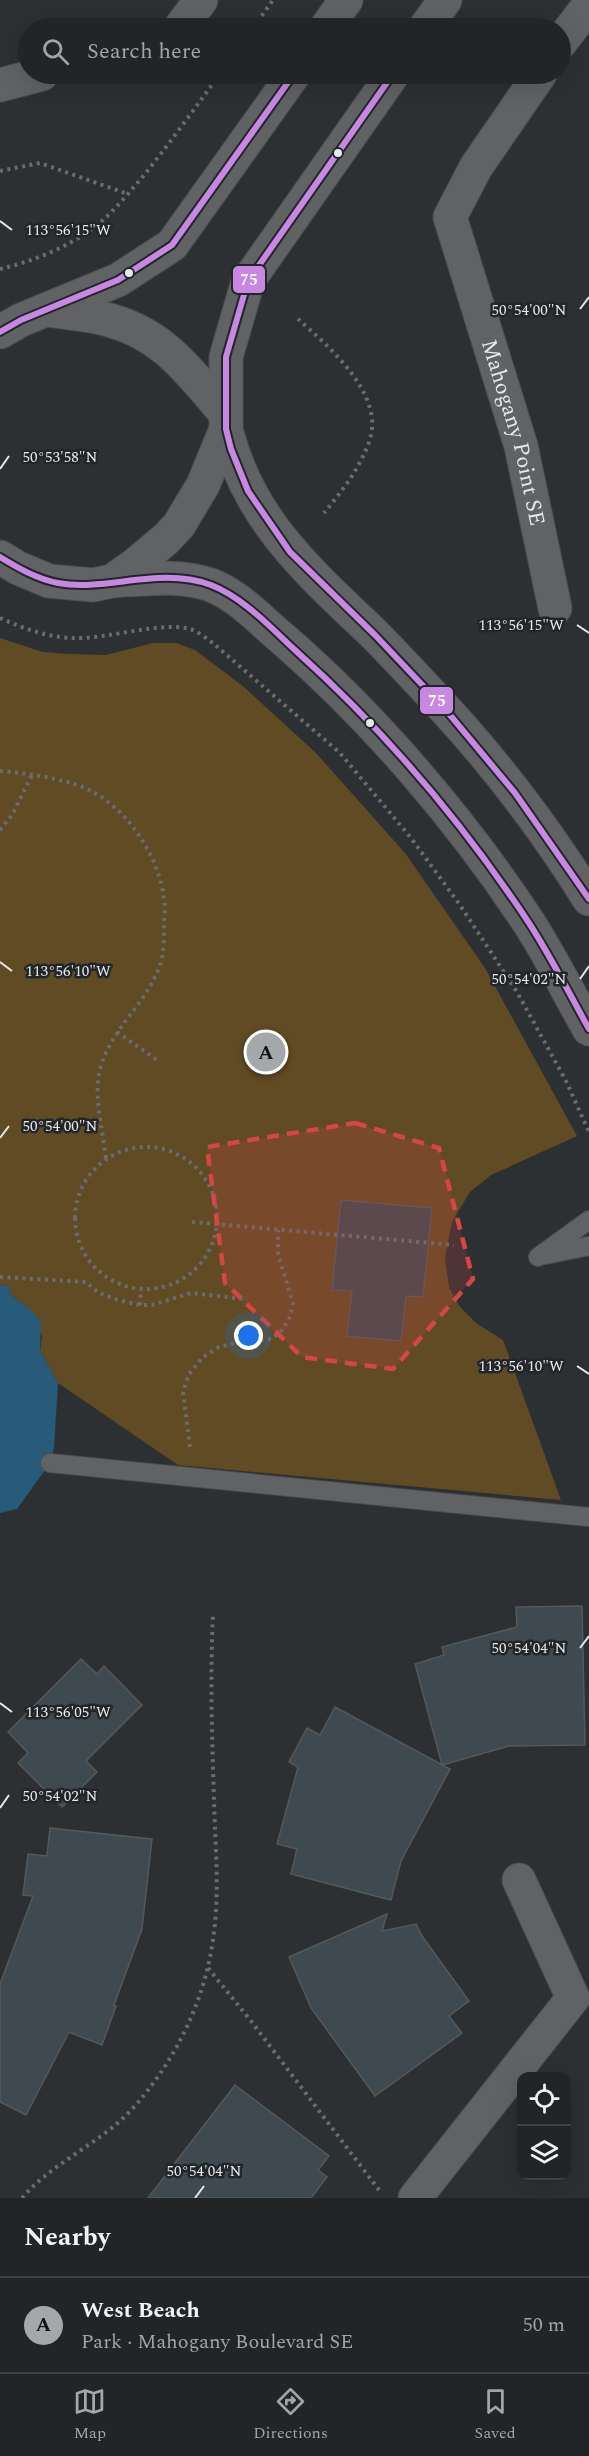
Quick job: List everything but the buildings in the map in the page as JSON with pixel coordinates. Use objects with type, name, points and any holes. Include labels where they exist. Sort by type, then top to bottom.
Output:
[{"type":"street","points":[[188,18],[201,0]]},
{"type":"street","points":[[333,18],[346,0]]},
{"type":"street","points":[[432,18],[445,0]]},
{"type":"street","points":[[571,29],[589,5]]},
{"type":"street","points":[[0,85],[18,80]]},
{"type":"street","points":[[17,320],[118,280],[172,245],[287,84]]},
{"type":"street","points":[[386,84],[248,281],[226,357],[226,422],[239,472],[248,491],[290,552],[445,710],[515,793],[589,899]]},
{"type":"street","name":"Mahogany Point SE","points":[[533,84],[476,167],[450,218],[521,446],[555,608]]},
{"type":"street","points":[[17,320],[106,319],[152,337],[192,372],[226,422]]},
{"type":"street","points":[[112,581],[155,549],[189,511],[203,485],[226,422]]},
{"type":"street","points":[[0,557],[18,568],[49,581],[93,585],[112,581],[187,579],[211,586],[245,605],[328,678],[414,771],[529,923],[589,1029]]},
{"type":"street","points":[[415,2198],[573,1998],[519,1880]]},
{"type":"lane","points":[[589,1220],[538,1257],[589,1246]]},
{"type":"lane","points":[[50,1462],[188,1478],[589,1517]]},
{"type":"path","points":[[260,18],[273,0]]},
{"type":"path","points":[[0,269],[68,244],[92,229],[116,209],[164,150],[213,84]]},
{"type":"path","points":[[0,171],[40,164],[128,194]]},
{"type":"path","points":[[298,319],[343,362],[368,401],[373,422],[370,439],[360,461],[346,485],[324,513]]},
{"type":"path","points":[[0,618],[29,631],[70,638],[110,636],[155,628],[191,629],[214,644],[340,753],[411,838],[460,905],[517,992],[566,1081],[589,1132]]},
{"type":"path","points":[[0,771],[49,776],[87,789],[114,808],[138,833],[154,863],[164,898],[161,961],[149,989],[111,1040],[100,1068],[96,1095],[106,1159]]},
{"type":"path","points":[[0,830],[12,815],[32,775]]},
{"type":"path","points":[[117,1032],[157,1060]]},
{"type":"path","points":[[144,1147],[164,1149],[182,1157],[198,1169],[209,1185],[216,1204],[217,1224],[212,1245],[200,1264],[183,1279],[163,1287],[141,1290],[119,1285],[101,1274],[86,1257],[77,1237],[75,1215],[79,1194],[90,1174],[106,1159],[124,1150],[144,1147]]},
{"type":"path","points":[[192,1222],[454,1245]]},
{"type":"path","points":[[188,1478],[190,1444],[183,1392],[189,1374],[202,1358],[219,1347],[239,1342],[272,1339],[282,1330],[290,1317],[293,1303],[278,1254],[279,1230]]},
{"type":"path","points":[[0,1277],[86,1282],[99,1293],[140,1305],[152,1305],[191,1293],[244,1299]]},
{"type":"path","points":[[140,1305],[141,1290]]},
{"type":"path","points":[[22,2198],[48,2173],[108,2131],[134,2108],[157,2078],[194,2013],[213,1943],[217,1898],[210,1678],[213,1614]]},
{"type":"path","points":[[207,1968],[251,2021],[385,2198]]},
{"type":"highlighted area","points":[[355,1123],[439,1148],[473,1279],[393,1369],[302,1357],[225,1283],[207,1147]]},
{"type":"shaded area","points":[[0,638],[43,652],[70,654],[106,655],[153,643],[176,643],[195,650],[244,687],[316,753],[405,853],[485,968],[577,1136],[491,1175],[470,1192],[452,1222],[445,1258],[449,1288],[460,1307],[476,1323],[503,1340],[561,1500],[178,1465],[58,1383],[40,1350],[42,1336],[31,1310],[10,1294],[9,1286],[0,1285]]},
{"type":"water","points":[[0,1285],[9,1286],[10,1294],[41,1321],[40,1350],[58,1383],[54,1447],[50,1463],[17,1509],[0,1513]]},
{"type":"transit line","name":"75","points":[[0,332],[21,320],[118,280],[172,245],[287,84]]},
{"type":"transit line","name":"75","points":[[386,84],[248,281],[226,357],[226,429],[231,449],[248,491],[290,552],[375,635],[445,709],[515,793],[589,899]]},
{"type":"transit line","name":"75","points":[[0,557],[35,576],[58,583],[95,584],[152,578],[191,580],[211,585],[246,606],[267,623],[361,713],[450,814],[529,923],[589,1029]]},
{"type":"place","name":"West Beach","points":[[266,1052]]}]
